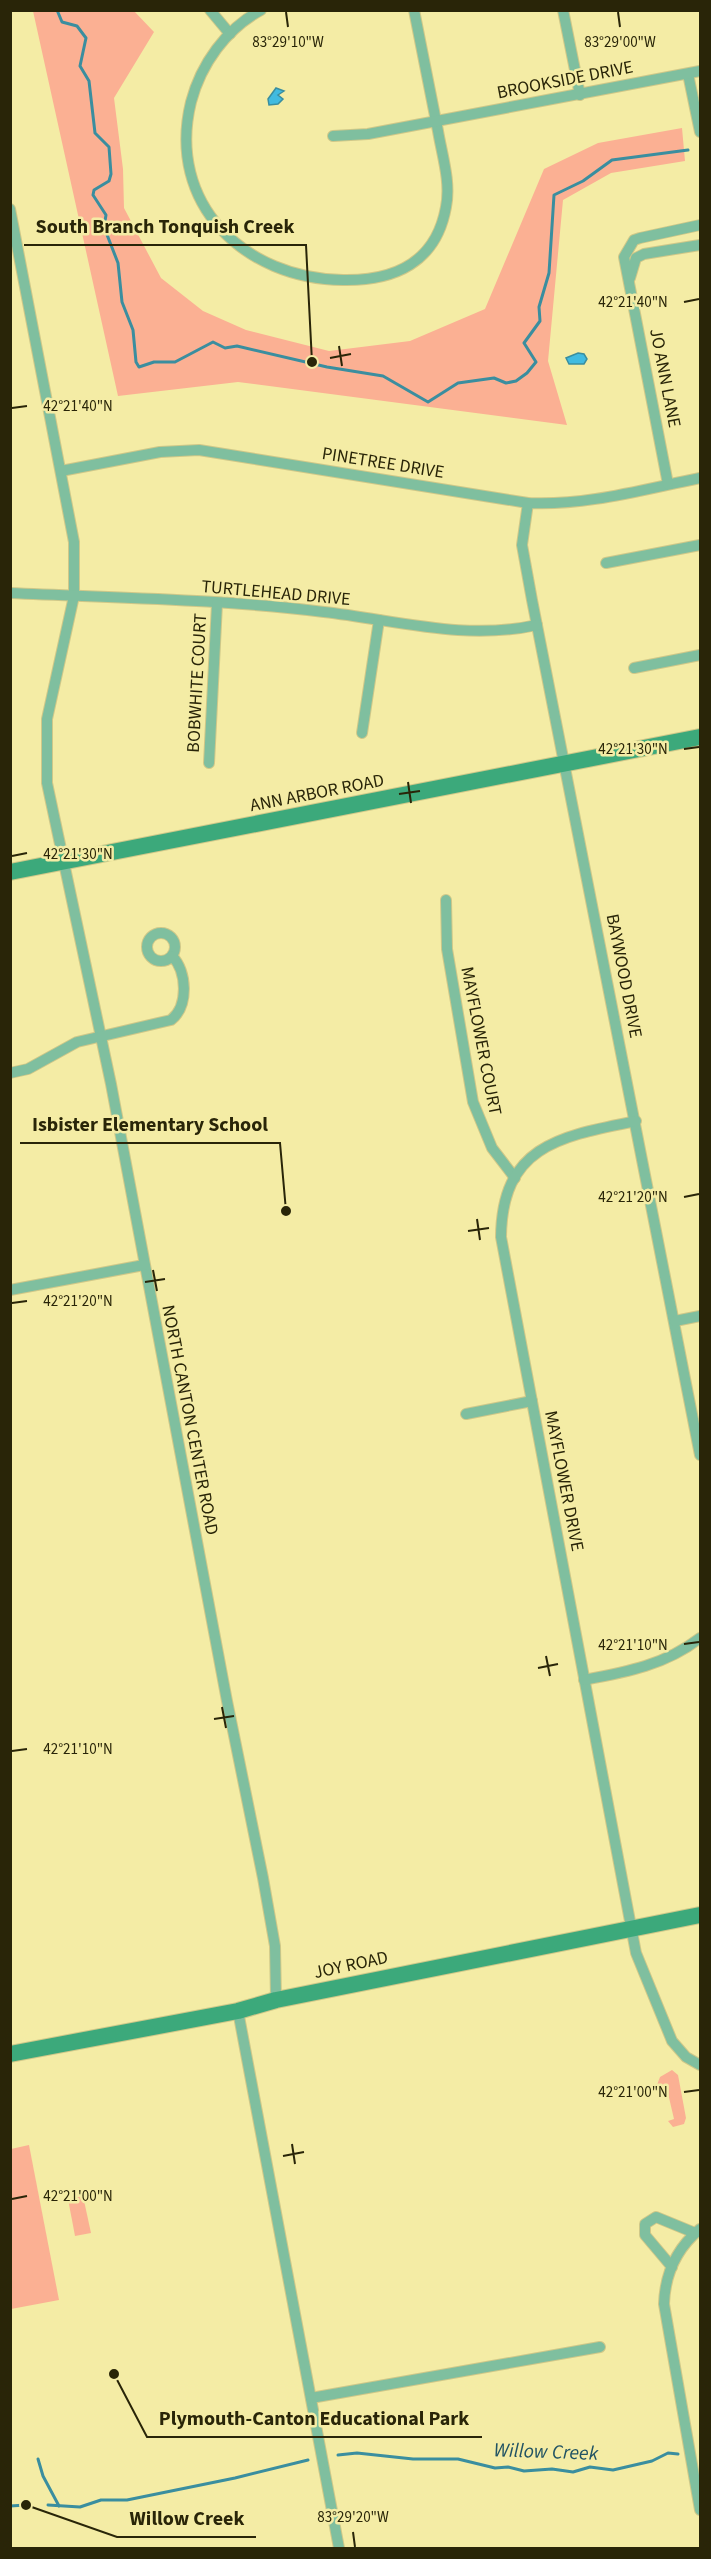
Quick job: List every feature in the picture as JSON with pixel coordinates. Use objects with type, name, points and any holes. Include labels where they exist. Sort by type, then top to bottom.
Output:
[{"type":"street","points":[[210,10],[230,34]]},
{"type":"street","points":[[261,10],[230,34],[207,62],[194,92],[187,128],[189,162],[200,196],[217,224],[243,250],[274,268],[314,279],[368,280],[395,274],[419,258],[437,236],[447,206],[447,177],[414,10]]},
{"type":"street","points":[[563,10],[580,95]]},
{"type":"street","name":"BROOKSIDE DRIVE","points":[[333,136],[368,134],[436,122],[700,71]]},
{"type":"street","points":[[688,74],[700,132]]},
{"type":"street","name":"NORTH CANTON CENTER ROAD","points":[[10,209],[74,542],[74,596],[50,704],[45,740],[47,783],[100,1036],[263,1878],[275,1946],[276,2000]]},
{"type":"street","name":"JO ANN LANE","points":[[668,484],[630,278],[624,257],[634,240],[700,225]]},
{"type":"street","points":[[630,278],[636,258],[644,254],[700,245]]},
{"type":"street","name":"PINETREE DRIVE","points":[[61,471],[160,452],[199,450],[528,503],[575,502],[700,478]]},
{"type":"street","name":"BAYWOOD DRIVE","points":[[528,503],[523,524],[522,545],[700,1455]]},
{"type":"street","points":[[606,563],[700,545]]},
{"type":"street","name":"TURTLEHEAD DRIVE","points":[[10,592],[325,612],[465,633],[503,631],[537,625]]},
{"type":"street","name":"BOBWHITE COURT","points":[[209,763],[217,604]]},
{"type":"street","points":[[362,734],[379,620]]},
{"type":"street","points":[[634,668],[700,656]]},
{"type":"street","name":"ANN ARBOR ROAD","points":[[10,872],[700,738]]},
{"type":"street","name":"MAYFLOWER COURT","points":[[446,900],[447,950],[475,1108],[492,1148],[515,1178]]},
{"type":"street","points":[[10,1073],[33,1066],[66,1046],[100,1036],[165,1023],[176,1016],[182,1008],[183,984],[179,964],[171,956]]},
{"type":"street","name":"MAYFLOWER DRIVE","points":[[636,1121],[577,1132],[558,1139],[532,1156],[515,1178],[503,1207],[501,1237],[636,1953],[665,2027],[678,2050],[700,2065]]},
{"type":"street","points":[[10,1290],[144,1265]]},
{"type":"street","points":[[675,1321],[700,1316]]},
{"type":"street","points":[[466,1414],[532,1401]]},
{"type":"street","points":[[584,1680],[651,1666],[677,1654],[700,1638]]},
{"type":"street","name":"JOY ROAD","points":[[10,2054],[238,2011],[276,2000],[700,1915]]},
{"type":"street","points":[[238,2011],[339,2548]]},
{"type":"street","points":[[672,2267],[645,2235],[645,2224],[656,2217],[698,2231],[682,2248],[672,2267],[664,2294],[665,2318],[700,2510]]},
{"type":"street","points":[[311,2398],[600,2347]]},
{"type":"shaded area","points":[[33,11],[134,11],[154,32],[114,98],[123,169],[124,208],[161,278],[203,311],[246,330],[329,351],[410,341],[485,309],[544,169],[598,143],[682,128],[685,161],[611,173],[563,200],[548,361],[567,425],[238,382],[118,396]]},
{"type":"shaded area","points":[[672,2070],[678,2075],[686,2118],[684,2124],[673,2127],[668,2121],[674,2119],[667,2089],[660,2090],[657,2085],[660,2077]]},
{"type":"shaded area","points":[[29,2145],[59,2300],[11,2309],[11,2149]]},
{"type":"shaded area","points":[[83,2196],[91,2233],[75,2236],[68,2199]]},
{"type":"water","points":[[276,88],[284,91],[278,95],[283,99],[278,104],[269,105],[268,99]]},
{"type":"water","points":[[578,353],[584,354],[587,359],[584,364],[569,364],[566,358]]},
{"type":"waterway","points":[[57,10],[62,22],[77,26],[86,38],[80,66],[89,81],[95,133],[109,147],[111,174],[109,181],[94,190],[93,195],[106,215],[104,227],[118,263],[122,302],[133,330],[136,362],[139,367],[154,362],[175,362],[213,342],[225,348],[237,346],[327,367],[383,376],[428,402],[458,383],[494,378],[506,383],[516,381],[536,362],[524,343],[540,321],[539,307],[549,273],[554,195],[583,181],[612,160],[688,150]]},
{"type":"waterway","name":"Willow Creek","points":[[338,2455],[357,2453],[413,2459],[458,2459],[495,2468],[508,2467],[524,2471],[552,2469],[573,2472],[590,2467],[613,2470],[652,2461],[668,2453],[678,2454]]},
{"type":"waterway","points":[[38,2459],[43,2476],[59,2506]]},
{"type":"waterway","name":"Willow Creek","points":[[48,2505],[80,2507],[101,2500],[127,2500],[235,2478],[308,2460]]},
{"type":"waterway","name":"Willow Creek","points":[[10,2506],[26,2505]]},
{"type":"place","name":"South Branch Tonquish Creek","points":[[312,362]]},
{"type":"place","name":"Isbister Elementary School","points":[[286,1211]]},
{"type":"place","name":"Plymouth-Canton Educational Park","points":[[114,2374]]},
{"type":"place","name":"Willow Creek","points":[[26,2505]]}]
